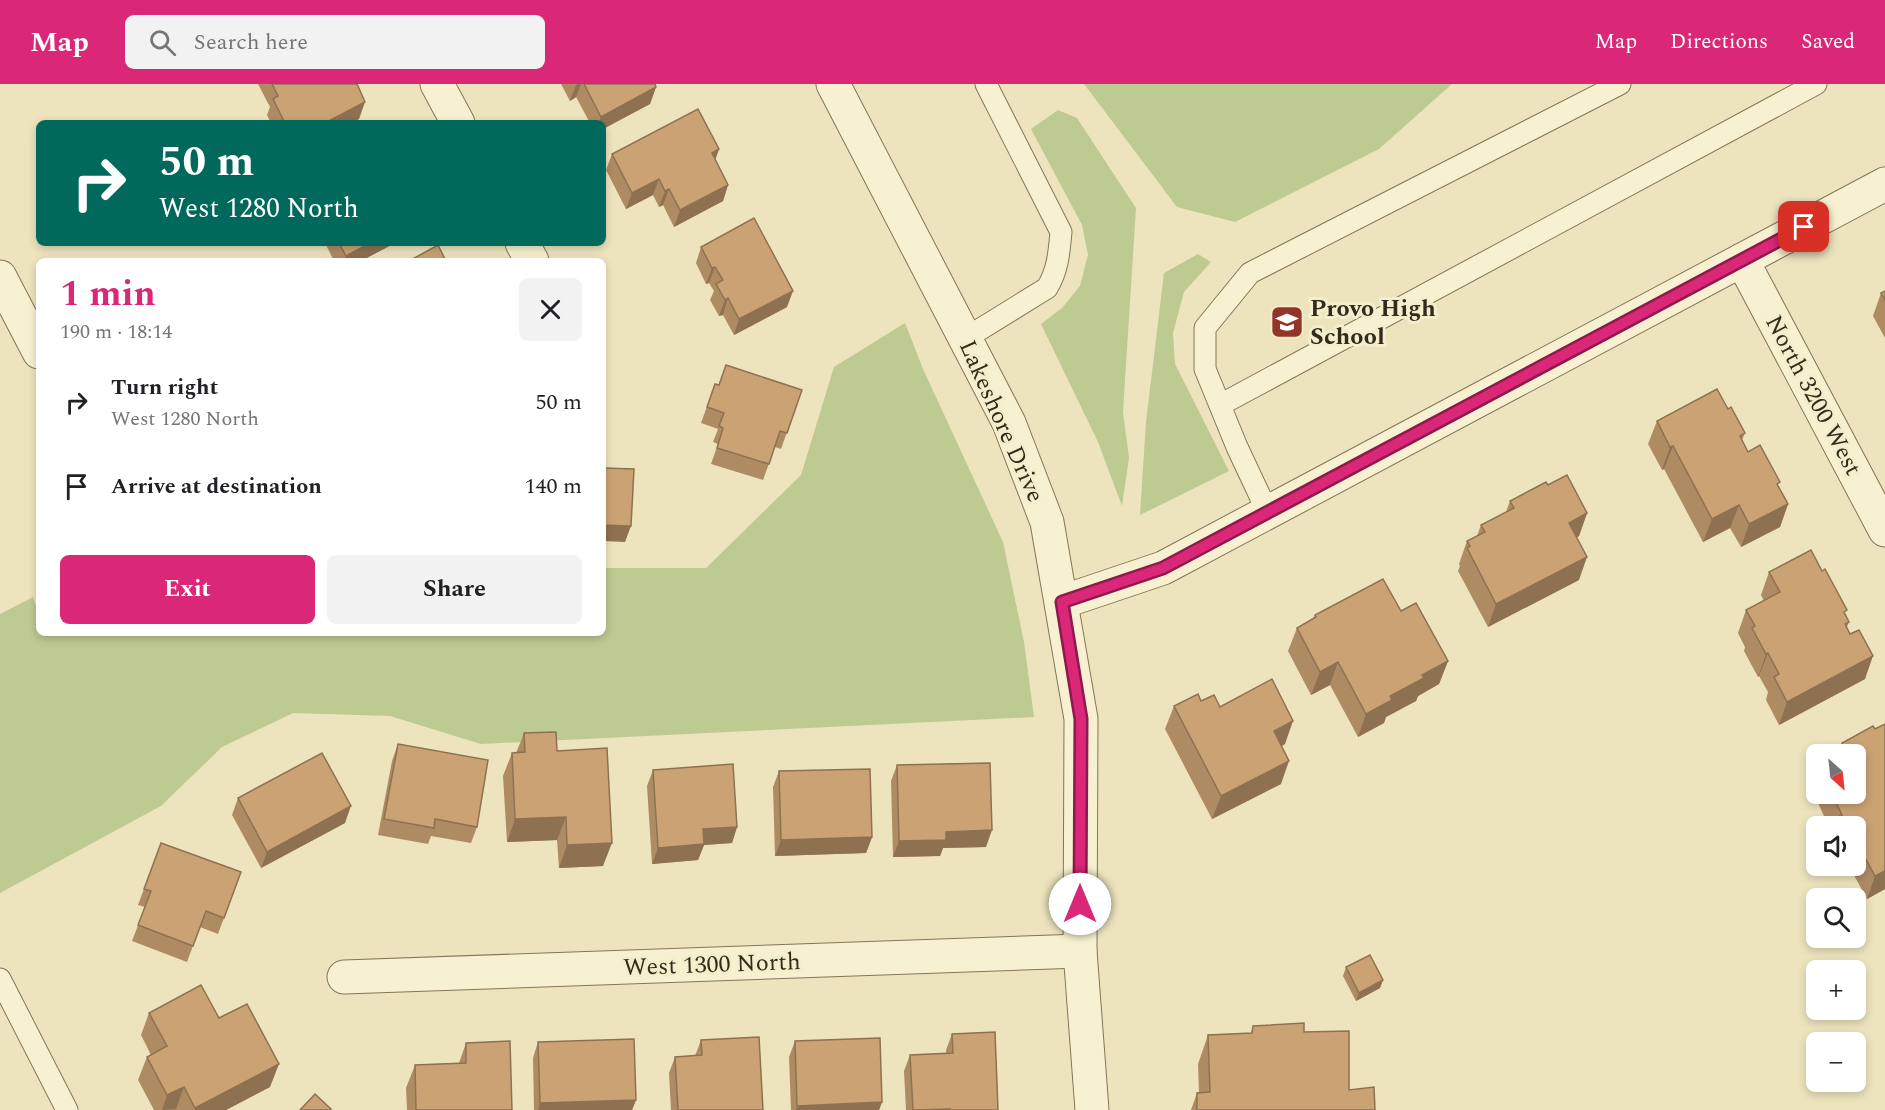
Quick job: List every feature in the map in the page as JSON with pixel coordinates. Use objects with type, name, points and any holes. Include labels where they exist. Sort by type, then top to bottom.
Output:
[{"type":"street","points":[[437,84],[456,120]]},
{"type":"street","name":"Lakeshore Drive","points":[[833,84],[1009,423],[1047,522],[1081,719],[1080,951],[1092,1110]]},
{"type":"street","points":[[1062,602],[1163,568],[1885,184]]},
{"type":"street","name":"North 3200 West","points":[[1742,260],[1885,530]]},
{"type":"street","points":[[0,277],[36,346]]},
{"type":"street","name":"West 1300 North","points":[[344,977],[1080,951]]},
{"type":"lane","points":[[966,338],[1047,288],[1055,274],[1059,257],[1060,232],[986,84]]},
{"type":"lane","points":[[1268,513],[1205,369],[1205,328],[1250,273],[1620,84]]},
{"type":"lane","points":[[1220,405],[1816,84]]},
{"type":"lane","points":[[0,979],[67,1110]]},
{"type":"green space","points":[[1084,84],[1452,84],[1379,149],[1235,222],[1177,207]]},
{"type":"green space","points":[[1058,110],[1077,118],[1136,208],[1123,412],[1129,458],[1122,506],[1098,442],[1041,324],[1062,308],[1080,286],[1088,255],[1082,225],[1031,129]]},
{"type":"green space","points":[[1198,254],[1211,262],[1184,292],[1173,333],[1175,364],[1229,471],[1140,515],[1146,422],[1164,273]]},
{"type":"green space","points":[[905,323],[923,369],[1003,542],[1024,642],[1034,717],[481,744],[390,716],[293,713],[222,747],[161,806],[0,893],[0,614],[33,597],[36,606],[36,636],[606,636],[606,568],[706,568],[801,475],[834,367]]},
{"type":"building","points":[[272,84],[357,84],[365,102],[331,120],[284,120],[273,99],[278,96]]},
{"type":"building","points":[[584,84],[655,84],[656,87],[601,117]]},
{"type":"building","points":[[698,109],[719,149],[712,153],[728,185],[680,210],[669,189],[665,191],[659,179],[632,193],[612,154]]},
{"type":"building","points":[[754,218],[793,291],[739,319],[728,298],[725,300],[716,284],[723,280],[715,267],[712,268],[701,247]]},
{"type":"building","points":[[341,246],[364,246],[346,256]]},
{"type":"building","points":[[438,246],[444,258],[414,258]]},
{"type":"building","points":[[726,365],[802,390],[787,433],[780,431],[769,464],[717,448],[723,428],[719,426],[724,413],[707,407],[715,384],[719,385]]},
{"type":"building","points":[[1717,389],[1728,409],[1731,407],[1745,433],[1740,436],[1748,452],[1760,445],[1780,482],[1777,484],[1788,504],[1749,524],[1739,505],[1712,519],[1657,421]]},
{"type":"building","points":[[606,468],[634,469],[631,526],[606,525]]},
{"type":"building","points":[[1567,475],[1587,513],[1569,523],[1587,557],[1496,604],[1467,548],[1470,546],[1467,541],[1485,532],[1481,525],[1514,508],[1510,501],[1546,482],[1548,485]]},
{"type":"building","points":[[1811,550],[1822,571],[1825,569],[1847,610],[1844,612],[1849,622],[1845,624],[1850,634],[1859,630],[1873,656],[1787,702],[1774,677],[1779,674],[1752,628],[1755,626],[1746,610],[1780,592],[1769,572]]},
{"type":"building","points":[[1383,579],[1401,611],[1416,603],[1448,661],[1422,675],[1424,678],[1390,696],[1392,700],[1366,714],[1338,662],[1320,672],[1297,628],[1316,617],[1315,615]]},
{"type":"building","points":[[1272,679],[1293,721],[1274,731],[1289,761],[1221,796],[1174,706],[1198,694],[1201,701],[1214,695],[1220,707]]},
{"type":"building","points":[[1885,724],[1885,871],[1875,876],[1866,860],[1866,816],[1840,816],[1842,815],[1837,804],[1866,804],[1866,744],[1842,743],[1873,726],[1875,729]]},
{"type":"building","points":[[556,732],[557,751],[607,748],[612,843],[567,845],[566,817],[515,819],[512,753],[525,752],[524,733]]},
{"type":"building","points":[[398,744],[488,760],[477,827],[435,819],[434,828],[384,819]]},
{"type":"building","points":[[322,753],[351,806],[267,852],[238,798]]},
{"type":"building","points":[[990,763],[992,830],[946,832],[946,840],[899,841],[897,765]]},
{"type":"building","points":[[733,764],[737,827],[703,829],[704,844],[658,848],[653,770]]},
{"type":"building","points":[[870,769],[872,837],[781,840],[779,771]]},
{"type":"building","points":[[161,843],[241,872],[224,918],[206,911],[193,946],[138,925],[151,891],[144,889]]},
{"type":"building","points":[[1370,955],[1383,980],[1359,993],[1346,967]]},
{"type":"building","points":[[201,985],[219,1018],[247,1004],[279,1064],[195,1108],[184,1087],[167,1095],[147,1057],[167,1046],[149,1013]]},
{"type":"building","points":[[1304,1023],[1304,1032],[1349,1031],[1349,1090],[1374,1087],[1375,1110],[1197,1110],[1197,1093],[1210,1092],[1208,1035],[1252,1033],[1253,1026]]},
{"type":"building","points":[[995,1032],[998,1110],[913,1110],[910,1055],[953,1053],[952,1034]]},
{"type":"building","points":[[759,1037],[763,1110],[678,1110],[675,1057],[702,1055],[701,1040]]},
{"type":"building","points":[[880,1038],[882,1102],[797,1106],[795,1041]]},
{"type":"building","points":[[634,1039],[636,1100],[540,1103],[538,1042]]},
{"type":"building","points":[[510,1041],[512,1110],[416,1110],[415,1065],[466,1063],[466,1043]]},
{"type":"building","points":[[315,1094],[331,1109],[300,1110]]},
{"type":"place","name":"Provo High School","points":[[1287,322]]},
{"type":"route","points":[[1080,904],[1081,719],[1062,602],[1163,568],[1804,227]]}]
